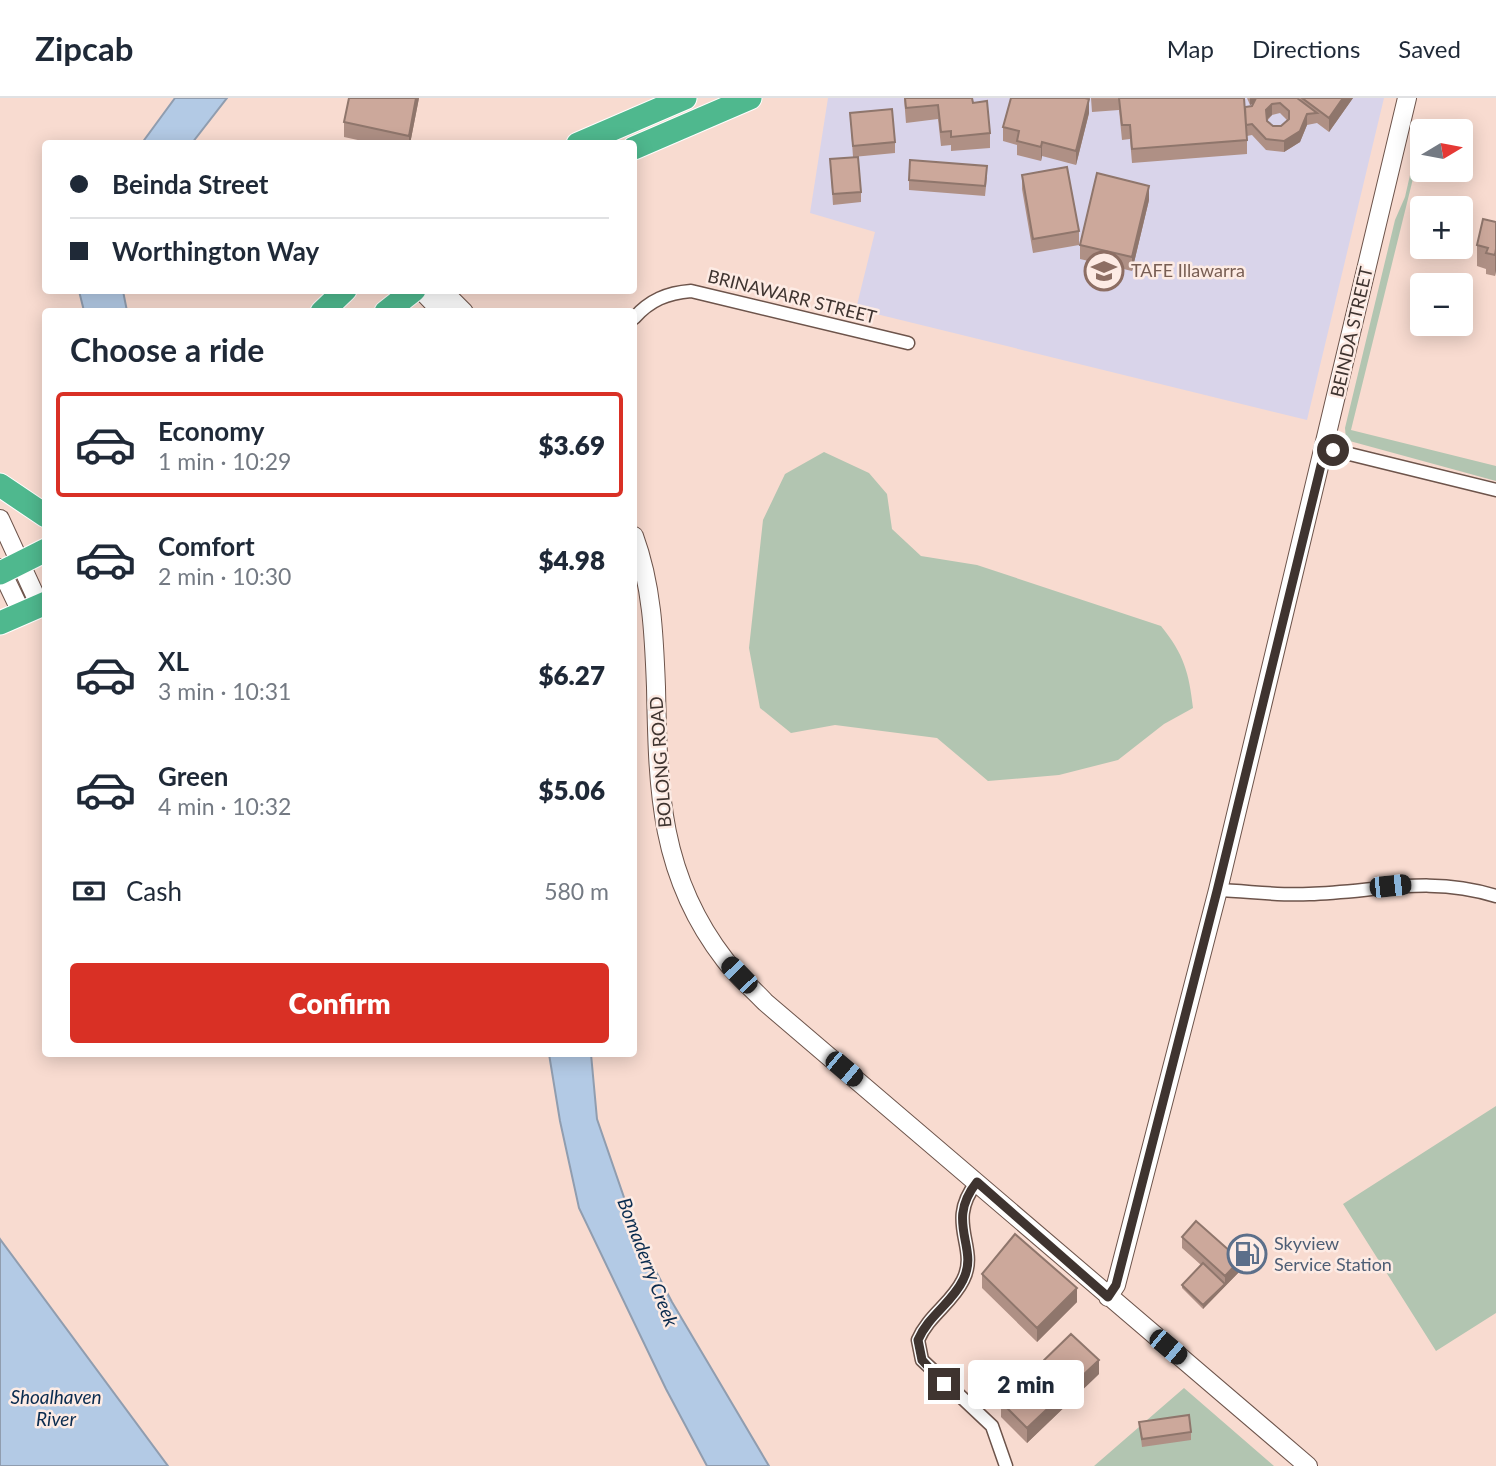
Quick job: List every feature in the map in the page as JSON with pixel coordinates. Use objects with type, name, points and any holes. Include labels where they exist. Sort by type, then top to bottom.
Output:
[{"type":"highway","points":[[587,140],[685,98]]},
{"type":"highway","points":[[637,147],[750,98]]},
{"type":"highway","points":[[326,308],[341,294]]},
{"type":"highway","points":[[391,308],[409,294]]},
{"type":"highway","points":[[0,485],[42,513]]},
{"type":"highway","points":[[6,569],[42,552]]},
{"type":"highway","points":[[0,623],[36,608]]},
{"type":"main road","name":"BEINDA STREET","points":[[1108,1297],[1116,1285],[1217,891],[1408,98]]},
{"type":"main road","points":[[425,294],[438,308]]},
{"type":"main road","points":[[446,294],[460,308]]},
{"type":"main road","points":[[0,519],[6,569],[36,608]]},
{"type":"main road","name":"BOLONG ROAD","points":[[637,548],[650,599],[660,802],[667,842],[690,905],[726,961],[765,1002],[1308,1466]]},
{"type":"street","name":"BRINAWARR STREET","points":[[637,315],[644,307],[668,293],[691,291],[908,343]]},
{"type":"street","points":[[1325,449],[1496,490]]},
{"type":"street","points":[[1217,891],[1308,895],[1416,883],[1449,884],[1496,896]]},
{"type":"street","points":[[977,1182],[961,1211],[967,1262],[964,1280],[934,1312],[918,1340],[922,1360],[944,1384],[976,1409],[992,1426],[1006,1466]]},
{"type":"shaded area","name":"TAFE Illawarra","points":[[828,98],[1384,98],[1307,420],[856,309],[875,232],[810,213]]},
{"type":"green space","points":[[1410,175],[1412,182],[1351,430],[1496,466],[1496,481],[1346,440],[1345,428],[1395,220],[1405,197]]},
{"type":"green space","points":[[824,452],[869,473],[887,494],[892,529],[921,556],[977,565],[1161,626],[1184,664],[1193,708],[1164,724],[1118,760],[1059,775],[988,781],[937,738],[835,725],[791,733],[760,708],[749,648],[763,520],[785,474]]},
{"type":"green space","points":[[1496,1106],[1496,1313],[1436,1351],[1343,1204]]},
{"type":"green space","points":[[1184,1388],[1274,1466],[1094,1466]]},
{"type":"water","points":[[175,98],[227,98],[194,140],[144,140]]},
{"type":"water","points":[[80,294],[124,294],[126,308],[83,308]]},
{"type":"water","name":"Bomaderry Creek","points":[[549,1057],[591,1057],[597,1119],[637,1235],[672,1302],[769,1466],[707,1466],[666,1389],[579,1208]]},
{"type":"water","name":"Shoalhaven River","points":[[0,1239],[168,1466],[0,1466]]},
{"type":"building","points":[[349,98],[416,98],[409,136],[344,122]]},
{"type":"building","points":[[905,98],[972,98],[973,103],[987,101],[990,133],[951,137],[951,131],[941,132],[938,105],[906,108]]},
{"type":"building","points":[[1011,98],[1089,99],[1076,151],[1042,142],[1041,147],[1017,141],[1019,131],[1003,127]]},
{"type":"building","points":[[1119,98],[1244,98],[1247,140],[1132,149],[1130,125],[1122,125]]},
{"type":"building","points":[[1256,98],[1297,98],[1317,113],[1307,114],[1300,131],[1284,141],[1266,139],[1252,124],[1246,125],[1245,107],[1252,106]],"holes":[[[1280,103],[1289,111],[1289,119],[1281,126],[1273,126],[1267,121],[1266,110],[1272,104]]]},
{"type":"building","points":[[1302,98],[1343,98],[1329,118]]},
{"type":"building","points":[[892,109],[895,142],[853,146],[850,113]]},
{"type":"building","points":[[858,157],[861,192],[833,194],[830,159]]},
{"type":"building","points":[[910,160],[987,166],[985,186],[909,180]]},
{"type":"building","points":[[1067,167],[1079,231],[1033,239],[1022,175]]},
{"type":"building","points":[[1097,173],[1149,186],[1132,257],[1080,245]]},
{"type":"building","points":[[1483,219],[1496,222],[1495,255],[1486,253],[1488,248],[1477,245]]},
{"type":"building","points":[[1196,1221],[1240,1260],[1225,1276],[1182,1237]]},
{"type":"building","points":[[1015,1234],[1077,1288],[1037,1328],[982,1274]]},
{"type":"building","points":[[1203,1263],[1225,1284],[1203,1305],[1182,1285]]},
{"type":"building","points":[[1071,1334],[1099,1360],[1027,1428],[1001,1402]]},
{"type":"building","points":[[1189,1415],[1191,1432],[1142,1439],[1139,1422]]},
{"type":"place","name":"TAFE Illawarra","points":[[1104,271]]},
{"type":"place","name":"Skyview Service Station","points":[[1247,1254]]},
{"type":"route","points":[[944,1384],[922,1360],[918,1340],[934,1312],[964,1280],[967,1262],[961,1211],[969,1192],[977,1182],[1108,1297],[1116,1285],[1217,891],[1325,449],[1333,450]]}]
